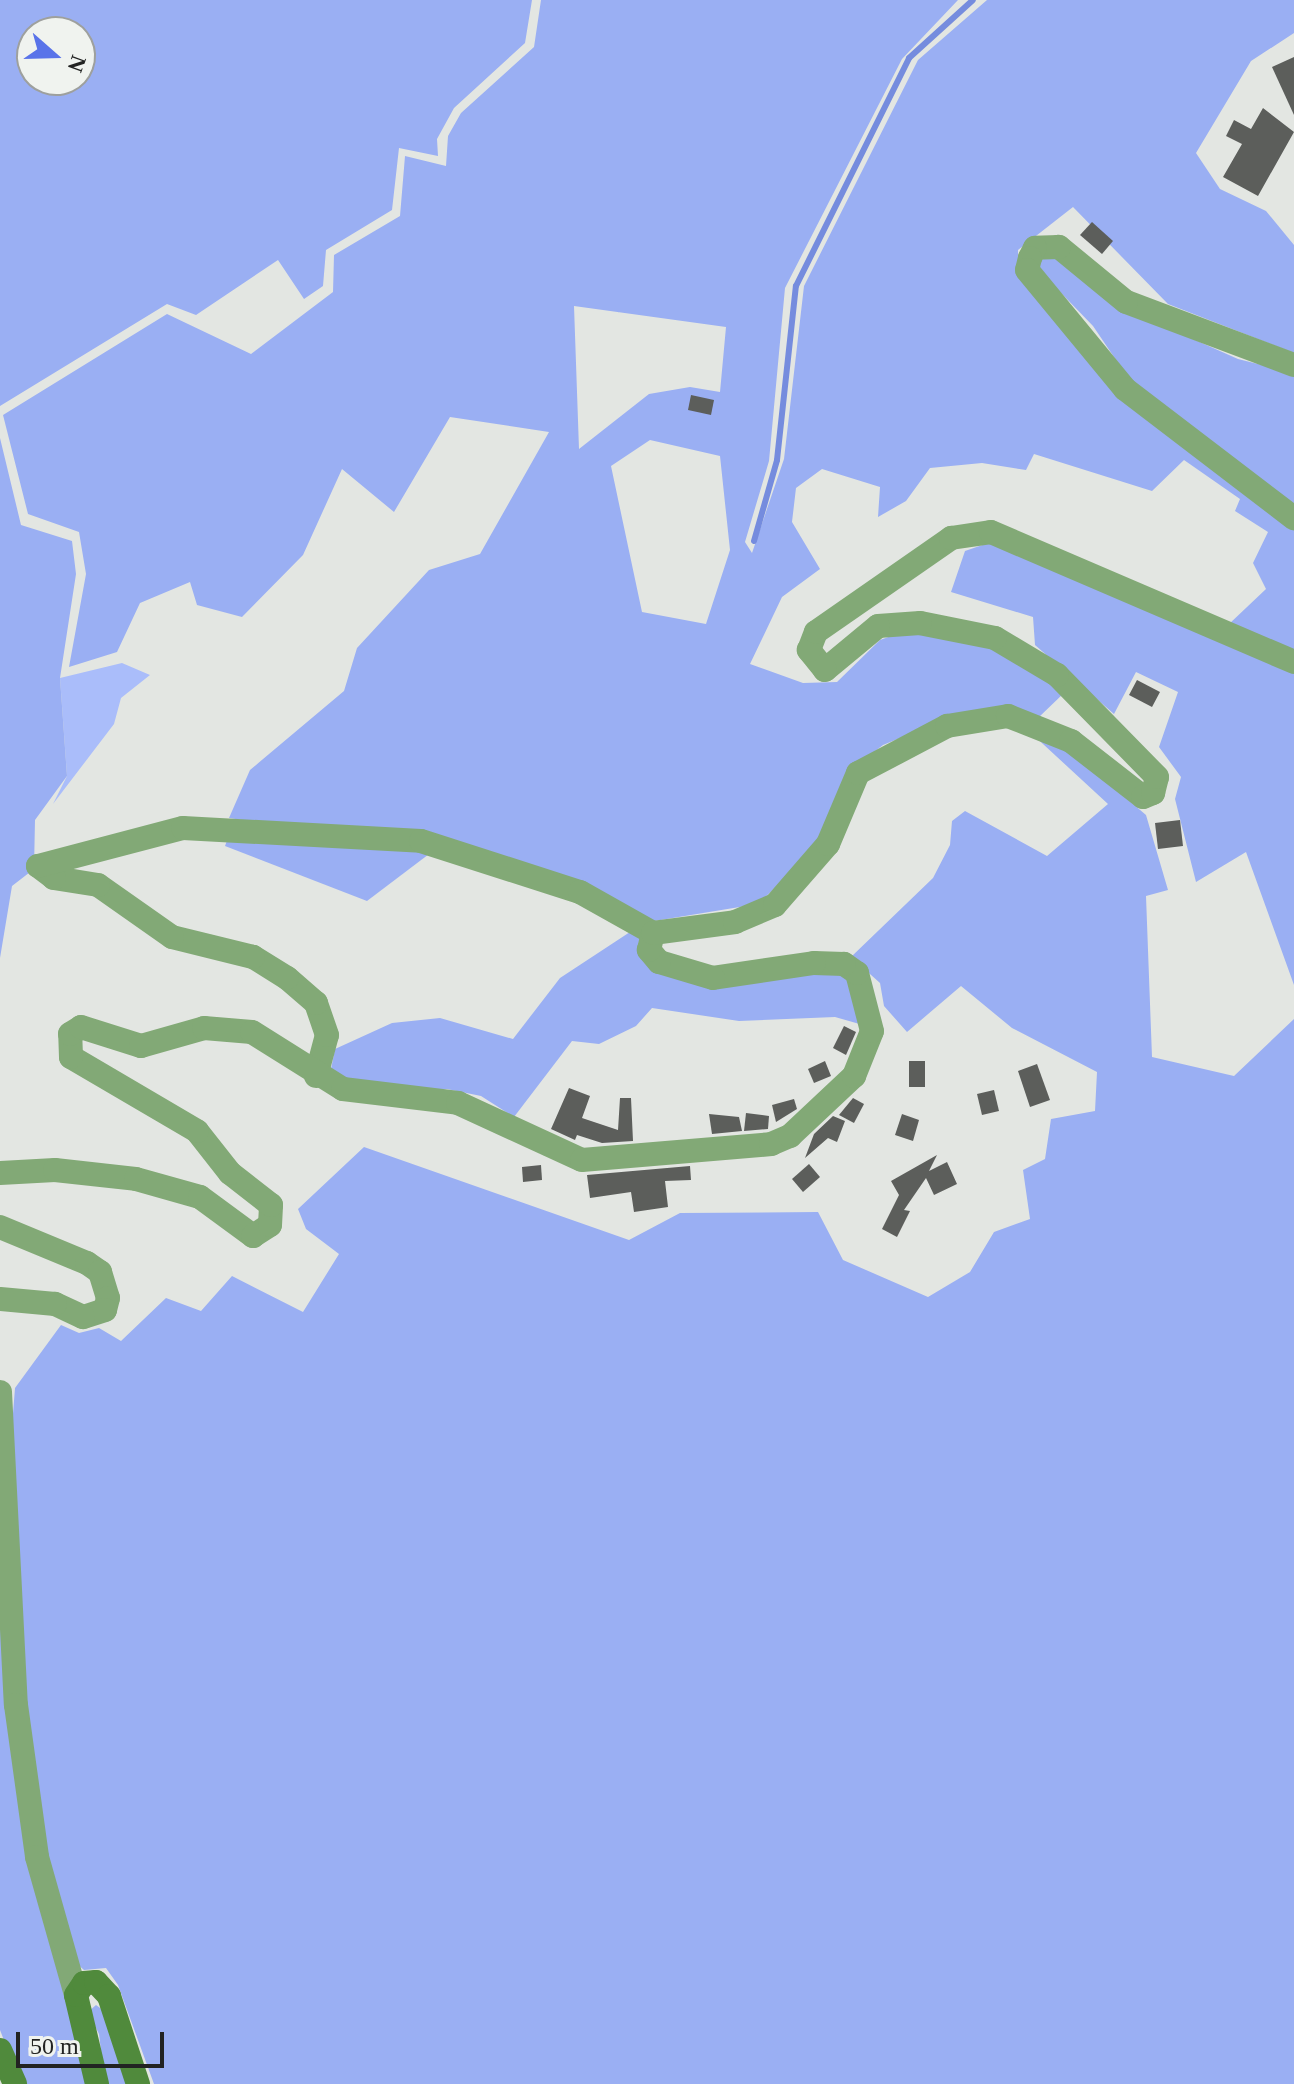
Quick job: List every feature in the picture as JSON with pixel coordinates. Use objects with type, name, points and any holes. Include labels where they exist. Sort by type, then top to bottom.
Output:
[{"type":"main road","points":[[97,2084],[76,1995],[84,1983],[96,1982],[109,1996],[138,2084]]},
{"type":"main road","points":[[0,2050],[15,2084]]},
{"type":"street","points":[[1294,365],[1126,302],[1059,247],[1035,248],[1030,258],[1027,270],[1125,389],[1294,518]]},
{"type":"street","points":[[316,1076],[327,1035],[316,1003],[287,978],[253,957],[172,937],[98,885],[54,878],[38,866],[183,828],[421,841],[580,892],[653,933],[735,922],[775,905],[828,844],[858,773],[947,726],[1008,716],[1042,725],[1099,759],[1143,797],[1153,793],[1150,762],[1057,675],[995,638],[920,623],[878,626],[836,668],[813,662],[816,632],[951,538],[991,532],[1017,539],[1294,662]]},
{"type":"street","points":[[0,1173],[55,1170],[170,1186],[200,1197],[253,1236],[270,1225],[271,1205],[230,1173],[197,1131],[71,1057],[70,1034],[81,1027],[141,1046],[204,1028],[252,1032],[316,1076],[367,1097],[458,1103],[582,1160],[771,1144],[790,1136],[854,1076],[872,1031],[857,973],[814,963],[713,978],[659,962],[649,950],[653,933]]},
{"type":"street","points":[[0,1227],[87,1263],[100,1272],[108,1298],[105,1310],[83,1317],[55,1304],[0,1299]]},
{"type":"street","points":[[0,1392],[16,1705],[37,1857],[76,1995]]},
{"type":"shaded area","points":[[0,0],[532,0],[525,43],[454,108],[437,139],[438,156],[399,148],[392,210],[326,250],[323,286],[304,299],[278,260],[196,315],[167,304],[0,406]]},
{"type":"shaded area","points":[[541,0],[958,0],[902,59],[785,288],[769,461],[745,542],[752,553],[784,459],[804,286],[918,60],[987,0],[1294,0],[1294,33],[1251,61],[1196,153],[1220,189],[1266,211],[1294,245],[1294,353],[1168,304],[1073,207],[1018,250],[1018,274],[1078,338],[1294,525],[1294,657],[1228,625],[1266,589],[1253,563],[1268,532],[1235,511],[1240,499],[1184,460],[1152,491],[1034,454],[1026,470],[982,463],[930,468],[906,501],[878,517],[880,487],[822,469],[796,488],[792,522],[820,569],[782,597],[750,664],[803,683],[837,682],[880,640],[908,630],[1014,651],[1064,693],[1038,718],[917,731],[883,745],[852,769],[814,850],[758,904],[636,924],[499,857],[229,818],[250,770],[344,691],[357,648],[429,570],[480,554],[549,432],[450,417],[394,512],[342,469],[303,555],[242,617],[197,605],[190,582],[140,603],[117,652],[69,667],[86,574],[79,532],[28,514],[3,415],[167,314],[251,354],[333,292],[334,255],[400,216],[405,156],[446,166],[448,136],[461,113],[534,47]],"holes":[[[574,306],[726,327],[720,392],[690,387],[649,394],[579,449]],[[650,440],[720,456],[730,550],[706,624],[642,612],[611,466]]]},
{"type":"shaded area","points":[[1049,252],[1123,308],[1238,359],[1294,373],[1294,511],[1133,385],[1093,326],[1036,267]]},
{"type":"shaded area","points":[[0,438],[21,525],[72,541],[76,574],[60,678],[67,776],[35,820],[34,869],[12,886],[0,958]]},
{"type":"shaded area","points":[[997,540],[1294,669],[1294,985],[1246,852],[1196,882],[1175,799],[1181,777],[1159,747],[1178,692],[1136,672],[1114,714],[1035,645],[1033,617],[951,592],[965,551]]},
{"type":"shaded area","points":[[122,663],[150,675],[121,698],[114,724],[53,804],[67,776],[60,678]]},
{"type":"shaded area","points":[[1030,732],[1060,742],[1146,815],[1168,890],[1146,896],[1152,1057],[1234,1076],[1294,1019],[1294,2084],[154,2084],[118,1985],[106,1968],[84,1970],[75,1962],[45,1854],[26,1704],[10,1452],[15,1388],[61,1325],[79,1333],[99,1328],[121,1341],[166,1298],[201,1311],[232,1276],[303,1312],[339,1254],[306,1229],[298,1209],[364,1147],[629,1240],[680,1213],[818,1212],[843,1260],[928,1297],[970,1272],[994,1232],[1030,1219],[1023,1170],[1045,1159],[1051,1119],[1095,1111],[1097,1072],[1012,1028],[961,986],[907,1032],[884,1006],[880,983],[851,957],[933,878],[950,845],[952,821],[965,811],[1047,856],[1108,804]]},
{"type":"shaded area","points":[[229,835],[437,848],[367,901],[225,846]]},
{"type":"shaded area","points":[[630,932],[646,937],[656,967],[846,973],[863,1025],[835,1017],[739,1021],[652,1008],[636,1026],[599,1044],[572,1041],[514,1117],[481,1096],[447,1089],[412,1093],[346,1081],[331,1069],[335,1049],[392,1023],[440,1018],[513,1039],[560,978]]},
{"type":"shaded area","points":[[0,1482],[11,1706],[89,2084],[21,2084],[0,2030]]},
{"type":"shaded area","points":[[96,2005],[107,2013],[126,2084],[105,2084],[99,2034],[88,2012]]},
{"type":"building","points":[[1294,57],[1294,115],[1272,67]]},
{"type":"building","points":[[1263,108],[1294,132],[1258,196],[1223,177],[1242,144],[1226,136],[1234,120],[1251,129]]},
{"type":"building","points":[[1092,222],[1113,241],[1102,254],[1080,235]]},
{"type":"building","points":[[691,395],[714,400],[711,415],[688,410]]},
{"type":"building","points":[[1137,680],[1160,692],[1152,707],[1129,695]]},
{"type":"building","points":[[1180,820],[1183,846],[1158,849],[1155,823]]},
{"type":"building","points":[[844,1026],[856,1032],[846,1055],[833,1048]]},
{"type":"building","points":[[825,1061],[831,1076],[814,1083],[808,1069]]},
{"type":"building","points":[[909,1061],[925,1061],[925,1087],[909,1087]]},
{"type":"building","points":[[1037,1064],[1050,1100],[1030,1107],[1018,1071]]},
{"type":"building","points":[[569,1088],[590,1096],[582,1118],[618,1130],[620,1098],[631,1098],[633,1141],[602,1143],[577,1135],[575,1140],[551,1129]]},
{"type":"building","points":[[994,1090],[999,1111],[982,1115],[977,1094]]},
{"type":"building","points":[[853,1098],[864,1104],[854,1123],[839,1115]]},
{"type":"building","points":[[794,1099],[797,1109],[776,1122],[772,1105]]},
{"type":"building","points":[[746,1113],[769,1116],[768,1129],[744,1131]]},
{"type":"building","points":[[709,1114],[739,1117],[742,1131],[712,1134]]},
{"type":"building","points":[[902,1114],[919,1120],[913,1141],[895,1135]]},
{"type":"building","points":[[833,1116],[845,1121],[837,1142],[828,1138],[805,1158],[814,1134]]},
{"type":"building","points":[[937,1155],[929,1171],[947,1162],[957,1184],[934,1195],[926,1178],[904,1210],[910,1211],[897,1237],[882,1229],[899,1195],[891,1181]]},
{"type":"building","points":[[809,1164],[820,1177],[803,1192],[792,1179]]},
{"type":"building","points":[[541,1165],[542,1180],[523,1182],[522,1167]]},
{"type":"building","points":[[690,1166],[691,1180],[665,1181],[668,1207],[634,1212],[631,1192],[590,1198],[587,1175]]},
{"type":"waterway","points":[[754,541],[777,460],[796,286],[909,58],[973,0]]}]
